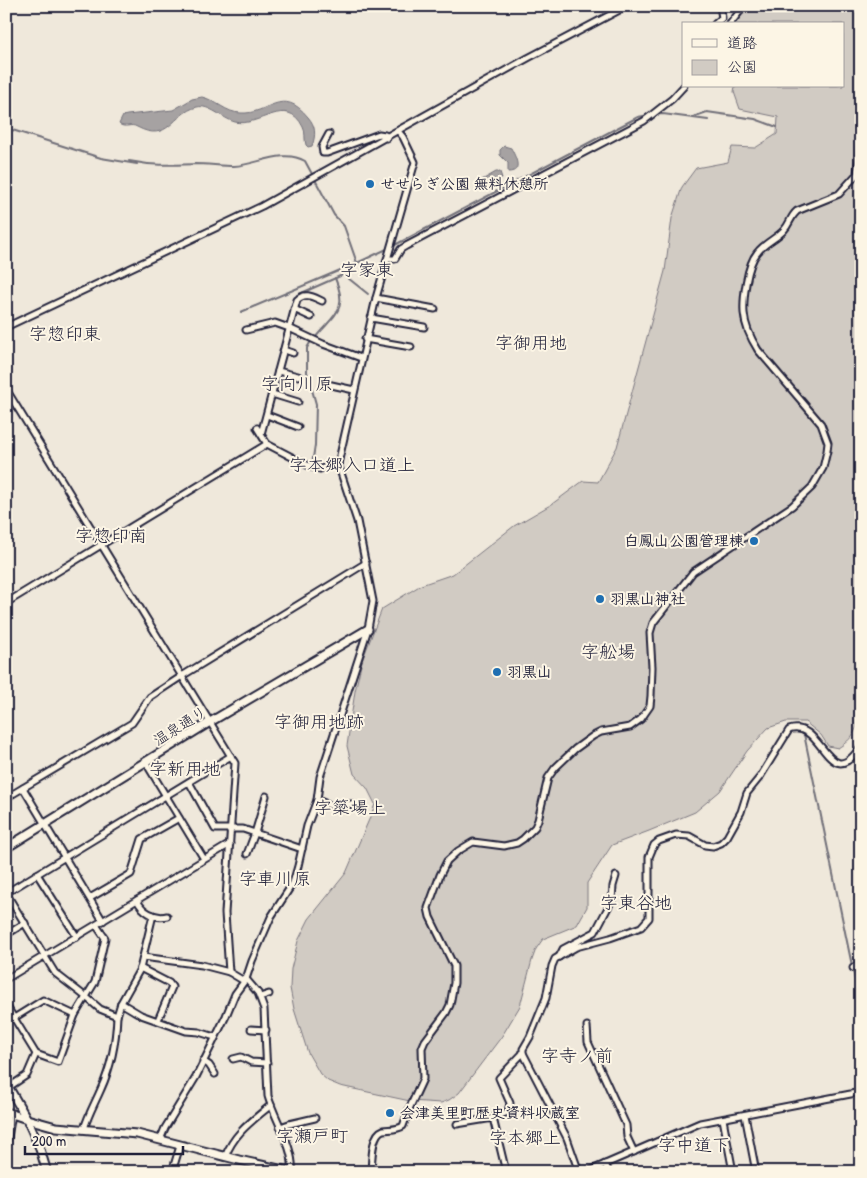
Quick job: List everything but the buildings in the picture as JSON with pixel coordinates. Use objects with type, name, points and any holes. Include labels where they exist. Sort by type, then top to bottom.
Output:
[{"type":"street","points":[[6,326],[262,206],[528,58],[627,6]]},
{"type":"street","points":[[717,22],[722,18],[720,6]]},
{"type":"street","points":[[732,22],[744,6]]},
{"type":"street","points":[[388,256],[395,259],[401,249],[406,246],[644,120],[672,99],[682,88]]},
{"type":"street","points":[[372,1172],[373,1150],[377,1134],[380,1131],[404,1126],[410,1107],[423,1079],[422,1048],[425,1040],[450,1005],[454,983],[454,966],[430,917],[428,908],[440,875],[448,861],[458,851],[473,842],[504,846],[517,843],[523,839],[535,827],[548,778],[555,768],[575,749],[593,736],[601,732],[630,727],[641,720],[650,706],[652,696],[650,633],[653,623],[693,572],[792,506],[819,477],[828,451],[825,432],[821,424],[758,350],[746,324],[744,302],[751,262],[760,249],[784,230],[792,216],[797,212],[839,194],[858,174],[861,103]]},
{"type":"street","points":[[160,1140],[165,1128],[188,1092],[235,994],[245,980],[271,917],[293,883],[307,826],[317,800],[320,777],[368,629],[373,601],[357,521],[338,464],[376,298],[415,162],[398,131]]},
{"type":"street","points":[[329,134],[322,146],[323,153],[379,134],[385,135],[387,138]]},
{"type":"street","points":[[261,434],[297,300],[300,297],[309,295],[322,301]]},
{"type":"street","points":[[376,298],[435,309]]},
{"type":"street","points":[[294,309],[311,317]]},
{"type":"street","points":[[371,318],[424,327]]},
{"type":"street","points":[[246,330],[275,323],[361,358]]},
{"type":"street","points":[[366,340],[411,348]]},
{"type":"street","points":[[284,350],[293,353]]},
{"type":"street","points":[[278,371],[298,376]]},
{"type":"street","points":[[327,384],[354,390]]},
{"type":"street","points":[[6,389],[13,397],[235,763],[225,913],[229,972]]},
{"type":"street","points":[[272,394],[298,402]]},
{"type":"street","points":[[6,401],[13,397]]},
{"type":"street","points":[[267,415],[298,427]]},
{"type":"street","points":[[257,428],[267,444],[307,465],[320,469],[338,464]]},
{"type":"street","points":[[6,603],[267,444]]},
{"type":"street","points":[[6,798],[132,723],[150,697],[366,563]]},
{"type":"street","name":"温泉通り","points":[[6,848],[210,722],[368,629]]},
{"type":"street","points":[[457,1124],[493,1118],[508,1112],[510,1103],[499,1078],[523,1053],[523,1049],[546,998],[552,966],[555,960],[584,944],[610,938],[641,927],[649,918],[649,857],[654,845],[659,841],[676,835],[689,836],[705,845],[712,846],[721,843],[727,837],[741,812],[747,793],[760,777],[789,730],[793,728],[806,731],[820,745],[831,761],[836,763],[843,763],[849,760],[861,746]]},
{"type":"street","points":[[118,1016],[100,1009],[55,973],[6,893],[231,756]]},
{"type":"street","points":[[146,763],[204,859]]},
{"type":"street","points":[[188,782],[215,828],[243,829],[302,849]]},
{"type":"street","points":[[23,788],[103,921]]},
{"type":"street","points":[[247,854],[256,833],[266,796]]},
{"type":"street","points":[[317,800],[331,807],[351,804],[359,810]]},
{"type":"street","points":[[90,898],[131,874],[142,839],[179,818]]},
{"type":"street","points":[[6,980],[230,844]]},
{"type":"street","points":[[37,874],[77,937]]},
{"type":"street","points":[[559,957],[563,949],[595,932],[612,900],[616,876]]},
{"type":"street","points":[[137,900],[143,911],[162,917],[167,916]]},
{"type":"street","points":[[84,1129],[114,1053],[121,1003],[140,968],[153,914]]},
{"type":"street","points":[[6,935],[24,923]]},
{"type":"street","points":[[6,1005],[36,1054],[58,1062],[75,1015],[95,982],[105,938],[96,925]]},
{"type":"street","points":[[6,1149],[9,1113],[56,1127],[137,1134],[292,1172],[291,1156],[268,1096],[264,1009],[254,986],[229,972],[202,965],[143,958]]},
{"type":"street","points":[[853,968],[861,962]]},
{"type":"street","points":[[140,968],[169,983],[172,987],[158,1020]]},
{"type":"street","points":[[260,997],[270,994]]},
{"type":"street","points":[[14,1018],[44,1000],[75,1015]]},
{"type":"street","points":[[121,1003],[141,1015],[186,1031],[199,1032],[215,1037]]},
{"type":"street","points":[[587,1026],[588,1042],[626,1126],[627,1137],[634,1152]]},
{"type":"street","points":[[251,1029],[266,1030]]},
{"type":"street","points":[[523,1053],[567,1138],[579,1172]]},
{"type":"street","points":[[36,1054],[28,1075],[8,1085],[27,1119],[39,1146],[47,1172]]},
{"type":"street","points":[[234,1059],[240,1057],[251,1062],[267,1063]]},
{"type":"street","points":[[203,1061],[209,1065],[215,1074]]},
{"type":"street","points":[[587,1172],[700,1123],[861,1092]]},
{"type":"street","points":[[225,1157],[236,1135],[271,1105]]},
{"type":"street","points":[[745,1115],[756,1172]]},
{"type":"street","points":[[280,1127],[315,1118]]},
{"type":"street","points":[[493,1118],[506,1172]]},
{"type":"street","points":[[723,1119],[733,1172]]},
{"type":"street","points":[[172,1172],[180,1146]]},
{"type":"street","points":[[605,1164],[609,1172]]},
{"type":"green space","points":[[750,6],[861,6],[861,714],[857,726],[851,738],[838,748],[828,746],[821,735],[805,722],[786,722],[768,728],[747,751],[720,791],[695,812],[612,845],[587,883],[587,907],[577,925],[543,939],[536,949],[532,960],[520,1006],[502,1036],[459,1093],[449,1100],[441,1103],[410,1101],[340,1086],[328,1081],[320,1074],[308,1053],[294,1009],[290,988],[291,969],[298,941],[309,919],[346,873],[375,804],[367,788],[354,774],[347,746],[355,691],[362,661],[382,609],[421,585],[453,574],[514,526],[552,504],[583,481],[598,482],[617,447],[665,271],[672,218],[682,187],[696,168],[728,162],[732,147],[755,148],[777,134],[778,117],[740,109],[734,92],[735,88],[844,88],[844,22],[737,22]]},
{"type":"shaded area","points":[[202,97],[231,111],[241,113],[259,110],[282,102],[290,103],[299,108],[313,124],[315,134],[312,146],[308,147],[306,145],[303,127],[296,118],[289,113],[281,112],[244,123],[235,122],[206,108],[197,107],[189,110],[170,126],[156,132],[119,124],[123,116],[173,110],[192,99]]},
{"type":"shaded area","points":[[504,146],[511,148],[516,159],[517,167],[513,171],[508,172],[508,163],[500,155],[500,150]]},
{"type":"shaded area","points":[[496,172],[500,172],[502,178],[496,181],[489,189],[482,183],[482,180]]},
{"type":"waterway","points":[[693,117],[707,112],[755,119],[777,127]]},
{"type":"waterway","points":[[654,115],[663,114],[708,120]]},
{"type":"waterway","points":[[393,246],[638,117],[649,115]]},
{"type":"waterway","points":[[6,128],[101,158],[137,164]]},
{"type":"waterway","points":[[129,161],[170,165],[234,166],[270,158],[297,157],[305,161],[334,215],[344,226],[357,263],[389,248]]},
{"type":"waterway","points":[[241,312],[357,263]]},
{"type":"waterway","points":[[297,295],[347,273],[347,267]]},
{"type":"waterway","points":[[349,271],[348,278],[368,294]]},
{"type":"waterway","points":[[315,338],[333,317],[340,305],[339,289],[335,278]]},
{"type":"waterway","points":[[311,341],[307,348],[307,372],[316,404],[315,445],[311,471]]},
{"type":"waterway","points":[[804,734],[861,1009]]},
{"type":"place","name":"せせらぎ公園 無料休憩所","points":[[370,184]]},
{"type":"place","name":"白鳳山公園管理棟","points":[[754,541]]},
{"type":"place","name":"羽黒山神社","points":[[600,599]]},
{"type":"place","name":"羽黒山","points":[[497,672]]},
{"type":"place","name":"会津美里町歴史資料収蔵室","points":[[390,1113]]},
{"type":"district","name":"字家東","points":[[367,270]]},
{"type":"district","name":"字惣印東","points":[[65,334]]},
{"type":"district","name":"字御用地","points":[[531,343]]},
{"type":"district","name":"字向川原","points":[[297,384]]},
{"type":"district","name":"字本郷入口道上","points":[[352,465]]},
{"type":"district","name":"字惣印南","points":[[111,536]]},
{"type":"district","name":"字舩場","points":[[608,652]]},
{"type":"district","name":"字御用地跡","points":[[319,722]]},
{"type":"district","name":"字新用地","points":[[185,769]]},
{"type":"district","name":"字簗場上","points":[[350,808]]},
{"type":"district","name":"字車川原","points":[[275,879]]},
{"type":"district","name":"字東谷地","points":[[636,903]]},
{"type":"district","name":"字寺ノ前","points":[[577,1056]]},
{"type":"district","name":"字瀬戸町","points":[[312,1136]]},
{"type":"district","name":"字本郷上","points":[[525,1138]]},
{"type":"district","name":"字中道下","points":[[694,1145]]}]
